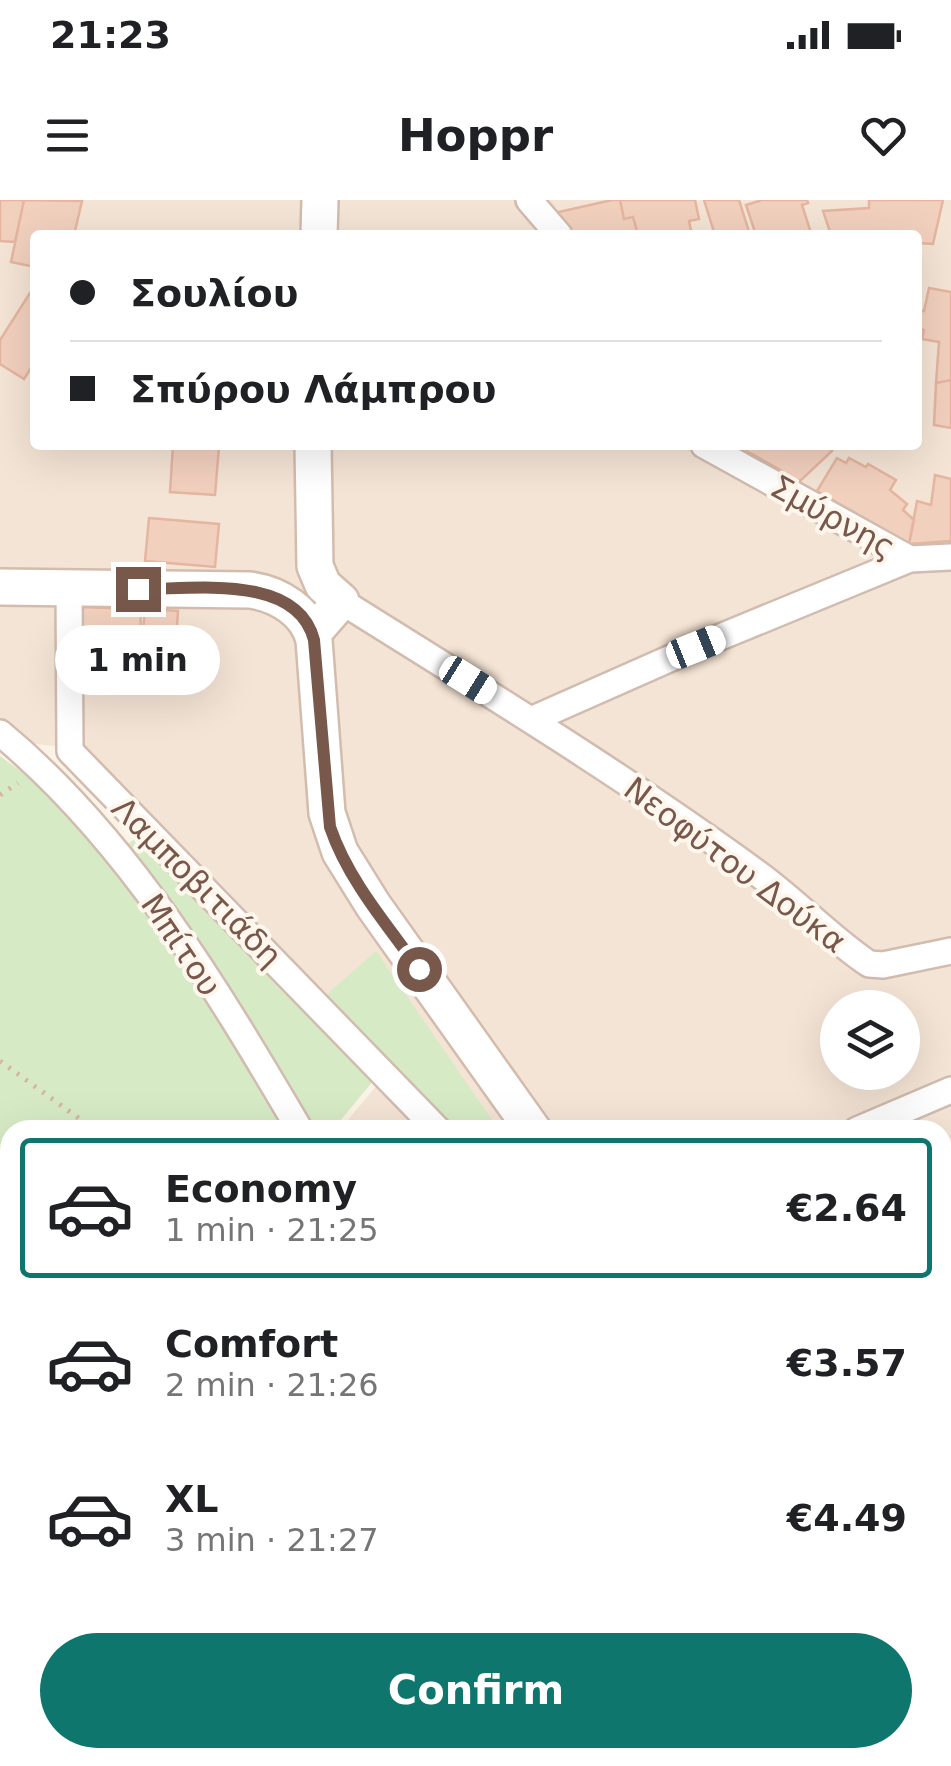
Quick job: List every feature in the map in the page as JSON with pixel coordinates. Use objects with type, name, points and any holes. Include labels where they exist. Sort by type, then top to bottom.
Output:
[{"type":"main road","points":[[319,230],[320,200]]},
{"type":"main road","points":[[313,450],[315,566],[323,585],[341,601],[313,634]]},
{"type":"main road","points":[[276,596],[306,557],[312,490]]},
{"type":"main road","points":[[0,587],[250,590],[276,596],[300,615],[313,634],[328,813],[340,852],[373,905],[526,1120]]},
{"type":"street","points":[[528,200],[555,230]]},
{"type":"street","name":"Σμύρνης","points":[[713,450],[910,560]]},
{"type":"street","points":[[531,720],[696,647],[910,560],[951,557]]},
{"type":"street","name":"Λαμποβιτιάδη","points":[[68,588],[70,750],[428,1120]]},
{"type":"street","name":"Νεοφύτου Δούκα","points":[[341,601],[531,720],[760,875],[870,964],[883,965],[951,950]]},
{"type":"street","name":"Μπίτου","points":[[0,733],[48,774],[105,836],[187,951],[294,1120]]},
{"type":"street","points":[[880,1120],[951,1090]]},
{"type":"path","points":[[0,1060],[81,1120]]},
{"type":"shaded area","points":[[0,200],[951,200],[951,1120],[348,1120],[394,1065],[84,749],[35,744],[0,720]]},
{"type":"green space","points":[[0,756],[38,784],[109,857],[136,838],[373,1081],[341,1120],[0,1120]]},
{"type":"green space","points":[[376,951],[492,1120],[447,1120],[326,995]]},
{"type":"building","points":[[0,200],[24,200],[15,242],[0,241]]},
{"type":"building","points":[[24,200],[82,201],[75,230],[30,230],[30,266],[11,262]]},
{"type":"building","points":[[620,200],[624,219],[633,217],[637,230],[563,230],[554,213]]},
{"type":"building","points":[[620,200],[695,200],[699,219],[689,221],[691,230],[637,230],[633,217],[624,219]]},
{"type":"building","points":[[704,200],[739,200],[748,230],[713,230]]},
{"type":"building","points":[[762,200],[807,200],[802,205],[810,230],[754,230],[746,205]]},
{"type":"building","points":[[869,200],[943,200],[933,244],[922,243],[922,230],[829,230],[823,211],[869,208]]},
{"type":"building","points":[[929,288],[951,292],[951,380],[936,383],[939,342],[922,339]]},
{"type":"building","points":[[30,293],[30,370],[24,379],[0,364],[0,340]]},
{"type":"building","points":[[951,380],[951,428],[934,425],[936,383]]},
{"type":"building","points":[[173,450],[219,450],[215,495],[170,492]]},
{"type":"building","points":[[745,450],[832,451],[800,481]]},
{"type":"building","points":[[837,458],[846,463],[849,458],[866,467],[868,464],[896,480],[890,490],[907,504],[903,510],[914,520],[909,544],[817,491]]},
{"type":"building","points":[[935,475],[951,479],[951,541],[909,544],[917,501],[931,505]]},
{"type":"building","points":[[149,518],[219,524],[215,567],[145,561]]},
{"type":"building","points":[[80,607],[141,609],[140,647],[124,646],[124,660],[79,659]]},
{"type":"building","points":[[145,609],[178,611],[175,656],[141,653]]},
{"type":"route","points":[[138,589],[260,591],[285,602],[308,625],[314,640],[330,827],[360,885],[419,969]]}]
